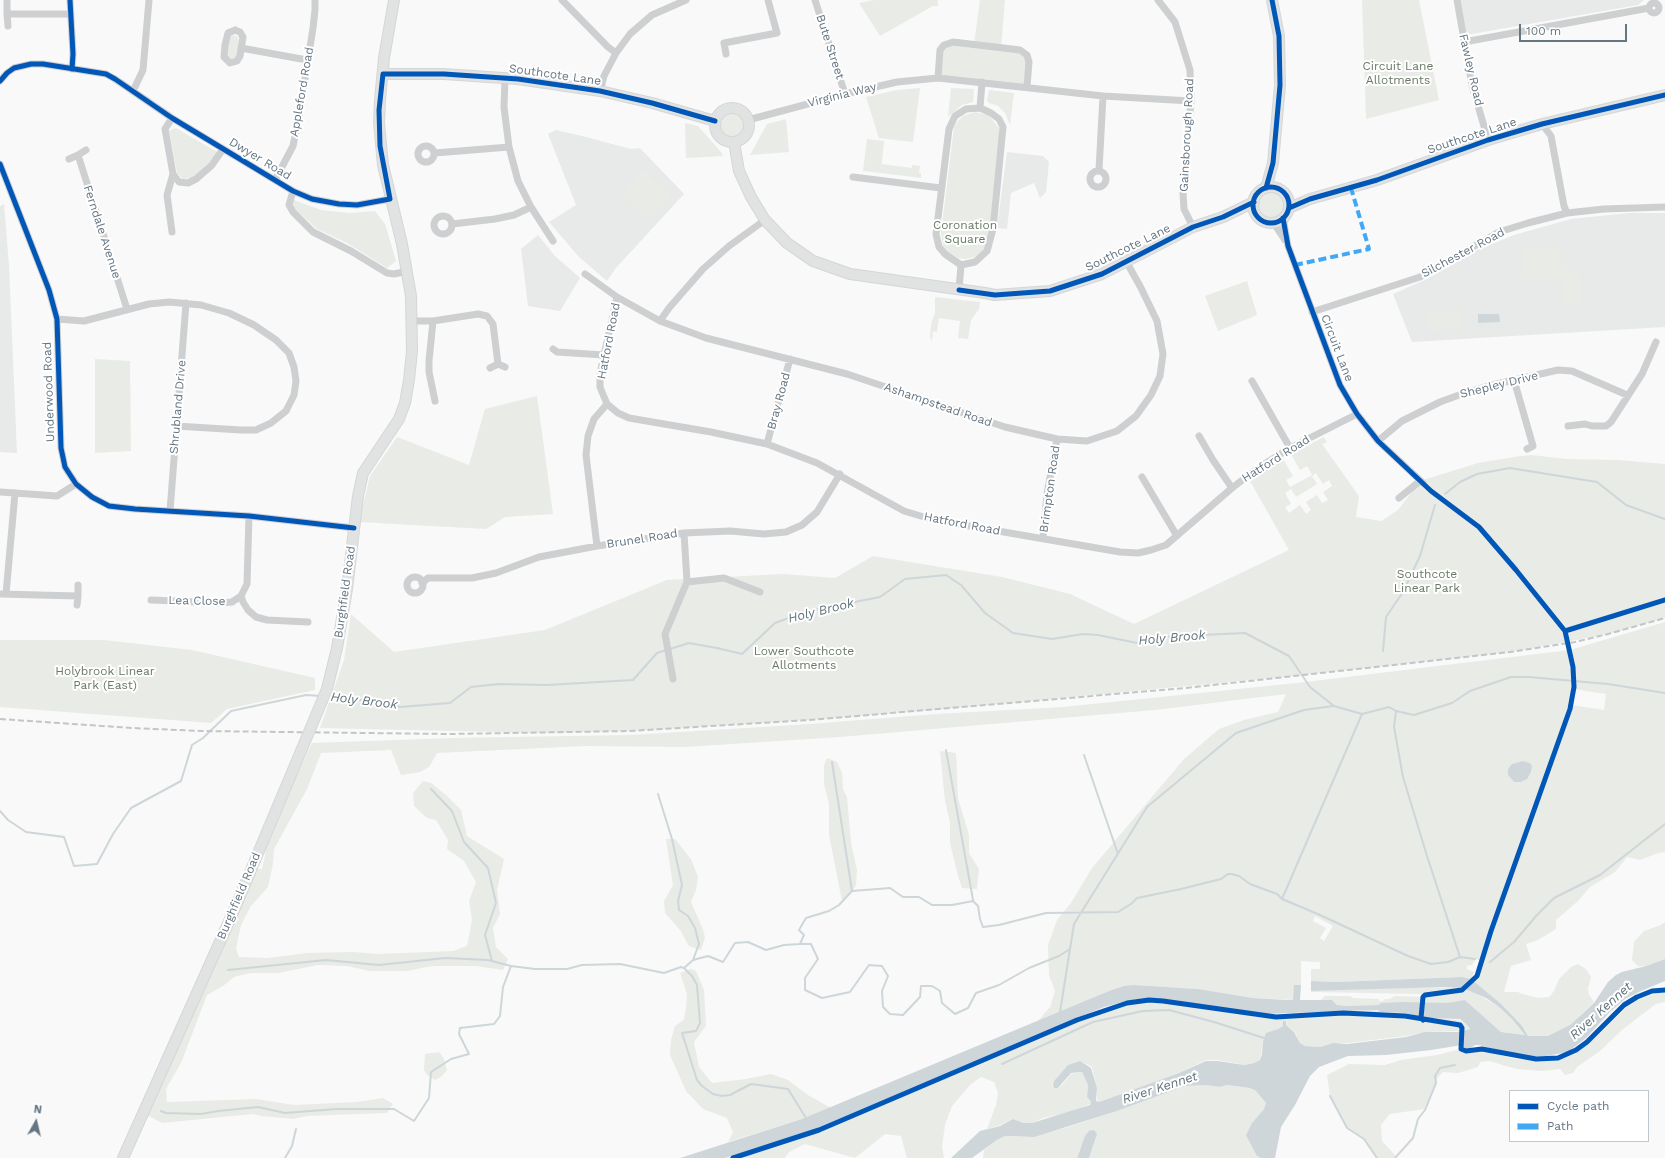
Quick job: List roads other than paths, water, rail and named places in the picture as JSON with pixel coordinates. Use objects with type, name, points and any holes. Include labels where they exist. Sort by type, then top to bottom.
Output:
[{"type":"street","points":[[7,0],[8,26]]},
{"type":"street","points":[[70,0],[73,54],[72,69]]},
{"type":"street","points":[[0,81],[7,73],[22,65],[43,64],[106,74],[115,78],[133,91],[143,70],[149,0]]},
{"type":"street","name":"Appleford Road","points":[[275,180],[293,146],[299,117],[315,10],[315,0]]},
{"type":"street","name":"Burghfield Road","points":[[123,1158],[235,908],[327,689],[337,648],[347,589],[354,528],[363,473],[373,456],[395,428],[405,403],[409,380],[412,321],[408,271],[390,199],[380,146],[379,110],[394,0]]},
{"type":"street","points":[[562,0],[608,47],[616,53]]},
{"type":"street","points":[[600,91],[604,76],[616,53],[630,34],[652,15],[686,0]]},
{"type":"street","points":[[726,54],[724,43],[777,32],[768,0]]},
{"type":"street","name":"Bute Street","points":[[815,0],[845,94]]},
{"type":"street","name":"Gainsborough Road","points":[[1158,0],[1175,22],[1190,70],[1191,101],[1183,193],[1184,209],[1193,227]]},
{"type":"street","points":[[1266,188],[1273,163],[1280,85],[1279,36],[1272,0]]},
{"type":"street","name":"Fawley Road","points":[[1457,0],[1472,85],[1488,140]]},
{"type":"street","points":[[1464,42],[1649,8]]},
{"type":"street","points":[[7,14],[70,14]]},
{"type":"street","points":[[938,78],[940,50],[944,45],[953,42],[1020,50],[1027,55],[1030,62],[1027,87]]},
{"type":"street","points":[[241,48],[307,60]]},
{"type":"street","name":"Southcote Lane","points":[[383,74],[444,74],[505,78],[600,91],[652,103],[715,121]]},
{"type":"street","points":[[505,78],[504,107],[509,146],[518,181],[531,207],[553,241]]},
{"type":"street","name":"Virginia Way","points":[[748,120],[845,94],[897,82],[938,78],[1103,96],[1191,101]]},
{"type":"street","points":[[980,108],[982,82]]},
{"type":"street","name":"Dwyer Road","points":[[133,91],[172,118],[293,191],[312,200],[357,205],[390,199]]},
{"type":"street","name":"Southcote Lane","points":[[1289,203],[1310,199],[1377,180],[1488,140],[1542,124],[1665,95]]},
{"type":"street","points":[[1099,170],[1103,96]]},
{"type":"street","points":[[731,108],[741,111],[748,120],[748,130],[744,137],[734,142],[728,142],[719,136],[715,127],[715,121],[722,111],[731,108]]},
{"type":"street","points":[[980,108],[991,113],[999,119],[1003,127],[993,229],[987,251],[975,262],[961,265],[945,254],[939,247],[936,234],[942,188],[949,129],[955,116],[966,109],[980,108]]},
{"type":"street","points":[[172,118],[165,129],[173,174],[167,195],[172,232]]},
{"type":"street","points":[[1542,124],[1551,136],[1564,206],[1567,213]]},
{"type":"street","name":"Southcote Lane","points":[[734,142],[738,171],[751,198],[765,220],[787,243],[813,260],[850,274],[995,295],[1050,291],[1102,274],[1193,227],[1223,217],[1254,202]]},
{"type":"street","points":[[435,154],[509,146]]},
{"type":"street","name":"Dwyer Road","points":[[173,174],[179,182],[188,183],[196,179],[212,165],[223,149]]},
{"type":"street","points":[[69,159],[86,150]]},
{"type":"street","name":"Ferndale Avenue","points":[[78,155],[127,309]]},
{"type":"street","points":[[1273,163],[1278,188]]},
{"type":"street","name":"Underwood Road","points":[[0,164],[49,290],[57,319],[61,448],[65,467],[76,484],[92,497],[109,506],[249,516],[354,528]]},
{"type":"street","points":[[853,177],[942,188]]},
{"type":"street","points":[[1266,188],[1278,188],[1285,193],[1289,203],[1288,212],[1283,218],[1273,222],[1263,221],[1256,214],[1254,208],[1254,202],[1259,192],[1266,188]]},
{"type":"street","points":[[293,191],[289,205],[293,212],[313,232],[350,250],[386,273],[394,274],[408,271]]},
{"type":"street","points":[[452,224],[495,220],[514,215],[531,207]]},
{"type":"street","name":"Silchester Road","points":[[1312,312],[1420,277],[1498,232],[1567,213],[1604,209],[1665,207]]},
{"type":"street","name":"Southcote Lane","points":[[1223,217],[1256,214]]},
{"type":"street","name":"Circuit Lane","points":[[1283,218],[1288,246],[1340,386],[1357,414],[1378,441],[1422,482],[1398,498]]},
{"type":"street","points":[[660,321],[669,308],[703,269],[729,246],[765,220]]},
{"type":"street","name":"Circuit Lane","points":[[1273,222],[1288,246]]},
{"type":"street","name":"Ashampstead Road","points":[[585,274],[617,297],[660,321],[706,338],[847,374],[1005,427],[1057,439],[1087,441],[1117,431],[1136,416],[1151,396],[1160,376],[1163,354],[1157,321],[1126,261]]},
{"type":"street","points":[[958,290],[961,265]]},
{"type":"street","name":"Hatford Road","points":[[617,297],[600,374],[600,387],[607,404],[618,413],[629,418],[711,432],[767,444],[806,458],[840,474],[904,511],[934,520],[1120,552],[1138,553],[1166,545],[1232,488],[1258,468],[1290,448],[1357,414]]},
{"type":"street","points":[[57,319],[84,322],[127,309],[149,304],[169,302],[202,305],[229,313],[254,325],[276,340],[289,354],[294,367],[296,381],[294,395],[286,411],[271,423],[256,430],[176,426]]},
{"type":"street","name":"Shrubland Drive","points":[[170,511],[186,303]]},
{"type":"street","points":[[412,321],[433,321],[478,314],[487,316],[493,324],[498,364]]},
{"type":"street","points":[[433,321],[429,372],[435,401]]},
{"type":"street","points":[[1568,426],[1585,424],[1592,426],[1606,426],[1611,422],[1642,374],[1656,342]]},
{"type":"street","points":[[553,349],[557,352],[604,355]]},
{"type":"street","name":"Bray Road","points":[[767,444],[790,359]]},
{"type":"street","points":[[490,368],[498,364],[505,367]]},
{"type":"street","name":"Shepley Drive","points":[[1378,441],[1402,422],[1440,402],[1488,386],[1558,370],[1572,371],[1628,395]]},
{"type":"street","points":[[1514,380],[1533,446],[1527,449]]},
{"type":"street","points":[[1252,381],[1290,448]]},
{"type":"street","points":[[597,546],[586,455],[588,436],[594,419],[607,404]]},
{"type":"street","points":[[1200,436],[1213,460],[1232,488]]},
{"type":"street","name":"Brimpton Road","points":[[1043,538],[1047,494],[1057,439]]},
{"type":"street","name":"Brunel Road","points":[[422,583],[428,578],[472,578],[496,574],[538,557],[597,546],[684,533],[730,531],[764,534],[786,532],[802,525],[818,512],[840,474]]},
{"type":"street","points":[[1142,477],[1177,536]]},
{"type":"street","points":[[0,492],[57,496],[76,484]]},
{"type":"street","points":[[15,493],[3,594],[78,596]]},
{"type":"street","name":"Lea Close","points":[[151,600],[221,603],[232,602],[241,596],[247,584],[249,516]]},
{"type":"street","points":[[673,680],[665,634],[687,582],[684,533]]},
{"type":"street","points":[[687,582],[724,578],[760,592]]},
{"type":"street","points":[[77,606],[78,585]]},
{"type":"street","name":"Lea Close","points":[[241,596],[248,610],[256,617],[267,620],[308,622]]},
{"type":"water","points":[[1478,314],[1499,314],[1500,322],[1478,323]]},
{"type":"water","points":[[1523,761],[1530,763],[1532,766],[1531,772],[1527,779],[1521,782],[1514,782],[1508,775],[1508,769],[1512,764]]},
{"type":"water","name":"River Kennet","points":[[1665,959],[1665,981],[1625,999],[1610,1012],[1586,1038],[1568,1052],[1546,1056],[1525,1057],[1479,1045],[1466,1049],[1462,1045],[1386,1055],[1348,1056],[1319,1067],[1310,1076],[1295,1105],[1281,1127],[1275,1158],[1261,1158],[1257,1156],[1246,1135],[1252,1123],[1264,1109],[1266,1103],[1256,1091],[1250,1088],[1227,1085],[1220,1087],[1206,1085],[1185,1086],[1117,1111],[1034,1137],[1005,1136],[972,1158],[951,1158],[980,1131],[1000,1126],[1013,1119],[1024,1123],[1032,1123],[1090,1105],[1091,1102],[1087,1097],[1088,1085],[1082,1072],[1071,1073],[1058,1088],[1054,1088],[1053,1085],[1054,1081],[1068,1065],[1080,1061],[1091,1068],[1097,1088],[1096,1101],[1099,1102],[1179,1073],[1206,1061],[1218,1061],[1244,1065],[1254,1063],[1260,1060],[1266,1033],[1283,1026],[1283,1021],[1286,1021],[1286,1025],[1294,1032],[1300,1043],[1305,1046],[1320,1047],[1333,1043],[1347,1044],[1406,1037],[1424,1032],[1457,1032],[1470,1029],[1460,1019],[1426,1018],[1405,1013],[1379,1012],[1378,1010],[1265,1014],[1163,999],[1139,999],[1126,1001],[1104,1007],[1067,1022],[808,1132],[725,1158],[680,1158],[802,1119],[1124,986],[1134,985],[1198,989],[1253,998],[1293,1000],[1294,985],[1301,985],[1300,1000],[1332,1000],[1337,1005],[1347,1006],[1379,1005],[1381,1003],[1404,1002],[1446,1003],[1465,1000],[1501,1032],[1525,1035],[1512,1019],[1499,1007],[1486,998],[1463,988],[1442,987],[1311,991],[1311,981],[1337,982],[1462,977],[1471,979],[1501,1004],[1523,1027],[1528,1036],[1548,1036],[1570,1025],[1594,1003],[1608,982],[1616,975]]},
{"type":"water","points":[[1094,1130],[1097,1134],[1089,1158],[1077,1158],[1085,1136],[1089,1131]]},
{"type":"waterway","points":[[1445,494],[1460,482],[1477,474],[1510,468],[1597,482],[1626,505],[1665,519]]},
{"type":"waterway","points":[[1383,651],[1386,617],[1403,592],[1420,556],[1435,505]]},
{"type":"waterway","name":"Holy Brook","points":[[670,649],[689,643],[742,654],[775,623],[808,611],[880,597],[905,579],[946,575],[961,585],[985,613],[1013,633],[1052,639],[1083,634],[1098,635],[1142,644],[1158,637],[1245,633],[1289,656],[1310,687],[1334,706],[1362,714],[1389,707],[1396,711],[1414,715],[1452,703],[1470,691],[1511,677],[1529,677],[1608,684],[1665,693]]},
{"type":"waterway","name":"Holy Brook","points":[[328,696],[400,707],[450,703],[471,687],[499,684],[547,685],[633,680],[657,653],[666,650]]},
{"type":"waterway","name":"Holy Brook","points":[[0,811],[8,820],[26,832],[64,837],[74,866],[97,864],[113,834],[131,808],[181,781],[192,745],[203,738],[231,711],[306,695],[321,696]]},
{"type":"waterway","points":[[800,944],[811,944],[818,959],[805,978],[805,990],[822,998],[850,992],[869,965],[882,966],[888,976],[882,991],[883,1007],[890,1014],[903,1015],[920,997],[921,986],[932,986],[940,991],[942,1003],[955,1014],[968,1008],[976,993],[999,985],[1029,968],[1059,956],[1070,949],[1074,924],[1147,807],[1236,733],[1304,710],[1333,706]]},
{"type":"waterway","points":[[1396,711],[1394,727],[1403,777],[1427,856],[1460,957],[1475,959]]},
{"type":"waterway","points":[[1282,899],[1362,714]]},
{"type":"waterway","points":[[946,750],[973,900]]},
{"type":"waterway","points":[[1084,755],[1118,854]]},
{"type":"waterway","points":[[832,762],[852,891]]},
{"type":"waterway","points":[[431,789],[452,811],[464,842],[488,868],[496,903],[485,935],[492,961]]},
{"type":"waterway","points":[[658,794],[672,839],[682,885],[678,901],[679,910],[688,916],[695,928],[699,944],[693,960]]},
{"type":"waterway","points":[[1490,962],[1514,942],[1554,898],[1600,875],[1665,824]]},
{"type":"waterway","points":[[228,970],[326,960],[379,965],[445,958],[488,960],[511,966],[535,969],[567,969],[582,965],[620,964],[664,973],[681,967],[684,968],[693,960],[708,956],[723,962],[735,943],[748,942],[766,950],[784,945],[800,944],[804,935],[799,930],[806,918],[829,911],[839,905],[852,891],[890,888],[903,897],[919,897],[932,905],[952,905],[973,901],[978,906],[983,927],[999,925],[1046,913],[1118,912],[1131,904],[1137,898],[1221,879],[1228,874],[1239,876],[1250,884],[1277,894],[1282,899],[1408,956],[1431,964],[1448,962],[1460,957]]},
{"type":"waterway","points":[[1060,1012],[1070,949]]},
{"type":"waterway","points":[[161,1111],[166,1113],[201,1114],[258,1107],[285,1113],[336,1109],[394,1109],[414,1121],[429,1098],[431,1072],[451,1059],[469,1054],[459,1034],[460,1028],[494,1024],[500,1016],[503,987],[511,966]]},
{"type":"waterway","points":[[684,968],[692,976],[697,985],[700,1023],[696,1031],[682,1033],[697,1080],[702,1086],[713,1094],[722,1096],[730,1095],[751,1084],[788,1089],[806,1118]]},
{"type":"waterway","points":[[1002,1064],[1093,1022],[1143,1011],[1169,1010],[1214,1022],[1264,1038]]},
{"type":"waterway","points":[[1395,1158],[1413,1138],[1418,1119],[1425,1110],[1436,1083],[1435,1076],[1440,1068],[1455,1065]]},
{"type":"waterway","points":[[1330,1096],[1347,1128],[1364,1139],[1377,1158]]},
{"type":"waterway","points":[[285,1158],[292,1146],[296,1129]]},
{"type":"railway","points":[[0,719],[201,731],[449,734],[630,731],[809,720],[1186,688],[1510,652],[1575,642],[1665,618]]},
{"type":"park label","name":"Circuit Lane Allotments","points":[[1398,73]]},
{"type":"park label","name":"Coronation Square","points":[[965,232]]},
{"type":"park label","name":"Southcote Linear Park","points":[[1427,581]]},
{"type":"park label","name":"Lower Southcote Allotments","points":[[804,658]]},
{"type":"park label","name":"Holybrook Linear Park (East)","points":[[105,678]]}]
